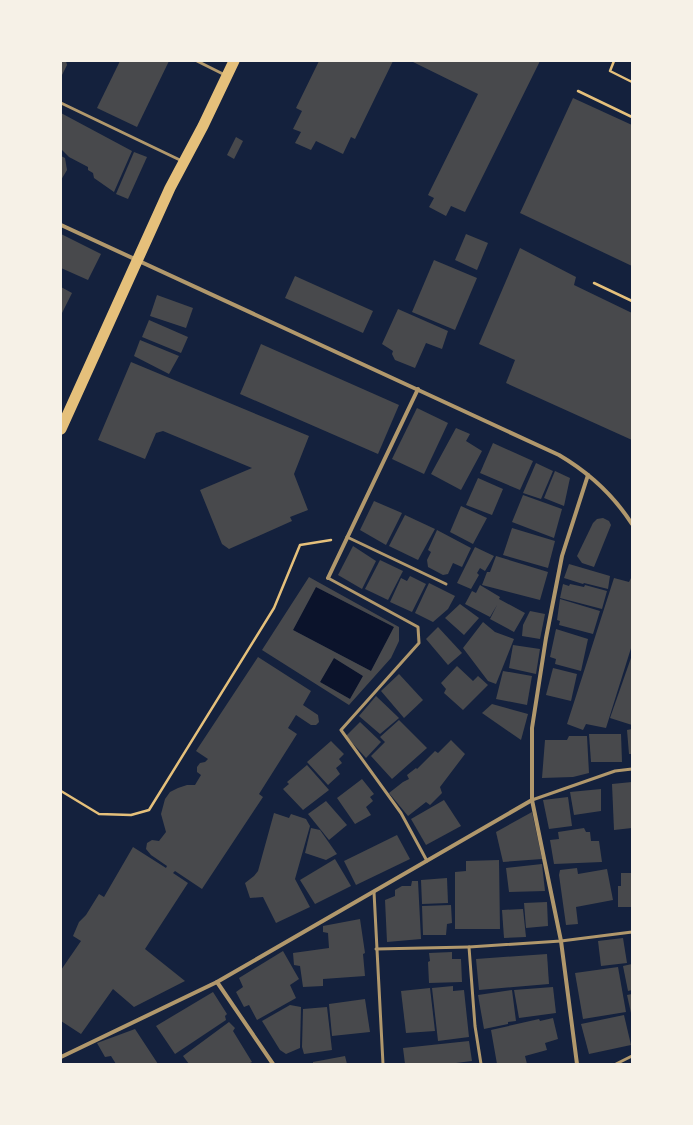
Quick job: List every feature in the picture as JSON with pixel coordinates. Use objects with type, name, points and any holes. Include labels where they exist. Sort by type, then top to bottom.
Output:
[{"type":"highway","points":[[61,429],[183,162],[203,126],[234,61]]},
{"type":"street","points":[[61,225],[559,455],[575,464],[605,491],[632,524]]},
{"type":"street","points":[[328,578],[418,389]]},
{"type":"street","points":[[577,1064],[561,941],[532,800],[532,728],[546,638],[562,556],[588,475]]},
{"type":"street","points":[[61,1057],[217,982],[532,800]]},
{"type":"street","points":[[217,982],[273,1064]]},
{"type":"lane","points":[[197,61],[227,76]]},
{"type":"lane","points":[[61,103],[183,162]]},
{"type":"lane","points":[[348,537],[446,584]]},
{"type":"lane","points":[[328,578],[418,627],[419,643],[341,730],[401,813],[427,862]]},
{"type":"lane","points":[[532,800],[615,771],[632,769]]},
{"type":"lane","points":[[374,892],[383,1064]]},
{"type":"lane","points":[[376,949],[468,947],[561,941],[632,932]]},
{"type":"lane","points":[[468,947],[475,1026],[481,1064]]},
{"type":"lane","points":[[616,1064],[632,1056]]},
{"type":"path","points":[[614,61],[610,71],[632,82]]},
{"type":"path","points":[[578,91],[632,117]]},
{"type":"path","points":[[594,283],[632,301]]},
{"type":"path","points":[[61,791],[98,814],[131,816],[148,810],[274,608],[300,545],[348,537]]},
{"type":"water","points":[[316,587],[394,627],[371,671],[293,630]]},
{"type":"water","points":[[334,658],[363,676],[350,699],[320,682]]},
{"type":"building","points":[[61,61],[66,61],[67,65],[61,77]]},
{"type":"building","points":[[120,61],[169,61],[137,127],[97,108]]},
{"type":"building","points":[[319,61],[393,61],[355,139],[351,137],[343,154],[316,141],[311,150],[295,143],[301,132],[293,129],[302,111],[296,108]]},
{"type":"building","points":[[411,61],[540,61],[465,212],[451,206],[446,216],[429,207],[434,198],[428,195],[478,94]]},
{"type":"building","points":[[573,98],[632,125],[632,266],[520,213]]},
{"type":"building","points":[[61,113],[132,151],[114,192],[94,178],[93,173],[88,170],[88,167],[69,157],[61,149]]},
{"type":"building","points":[[236,137],[243,141],[234,159],[227,155]]},
{"type":"building","points":[[134,152],[147,157],[128,199],[116,194]]},
{"type":"building","points":[[61,156],[65,158],[67,170],[61,180]]},
{"type":"building","points":[[61,234],[101,254],[88,280],[61,268]]},
{"type":"building","points":[[466,234],[488,243],[477,270],[455,260]]},
{"type":"building","points":[[520,248],[576,277],[574,285],[632,313],[632,440],[506,383],[515,360],[479,344]]},
{"type":"building","points":[[434,260],[477,278],[455,330],[412,312]]},
{"type":"building","points":[[295,276],[373,311],[363,333],[285,298]]},
{"type":"building","points":[[61,287],[72,293],[61,315]]},
{"type":"building","points":[[157,295],[193,308],[186,328],[150,316]]},
{"type":"building","points":[[398,309],[448,331],[442,349],[426,343],[415,368],[395,360],[392,354],[393,351],[382,344]]},
{"type":"building","points":[[149,320],[188,337],[181,353],[142,337]]},
{"type":"building","points":[[140,340],[179,356],[169,374],[134,356]]},
{"type":"building","points":[[261,344],[399,405],[378,454],[240,394]]},
{"type":"building","points":[[131,362],[309,436],[294,474],[308,510],[290,517],[292,521],[229,549],[222,544],[200,490],[252,468],[163,431],[156,433],[145,459],[98,440]]},
{"type":"building","points":[[417,408],[448,423],[424,474],[392,459]]},
{"type":"building","points":[[456,428],[470,434],[466,441],[482,451],[461,490],[431,474]]},
{"type":"building","points":[[493,443],[533,461],[520,490],[480,473]]},
{"type":"building","points":[[536,463],[553,471],[541,499],[523,493]]},
{"type":"building","points":[[555,471],[570,478],[564,506],[544,498]]},
{"type":"building","points":[[478,478],[503,489],[492,515],[466,505]]},
{"type":"building","points":[[523,495],[562,509],[554,538],[512,522]]},
{"type":"building","points":[[374,501],[402,513],[386,545],[360,530]]},
{"type":"building","points":[[461,506],[487,518],[473,544],[450,532]]},
{"type":"building","points":[[405,515],[435,529],[418,560],[389,546]]},
{"type":"building","points":[[603,518],[609,521],[611,525],[594,567],[582,563],[577,556],[593,523],[597,519]]},
{"type":"building","points":[[512,528],[555,541],[548,568],[503,555]]},
{"type":"building","points":[[437,530],[471,548],[462,567],[453,563],[448,574],[443,575],[428,567],[427,560],[431,552],[428,550]]},
{"type":"building","points":[[353,546],[376,561],[362,589],[338,575]]},
{"type":"building","points":[[475,547],[494,556],[485,571],[480,568],[477,573],[479,575],[471,589],[457,583]]},
{"type":"building","points":[[496,556],[548,572],[540,600],[482,585],[487,572],[490,572]]},
{"type":"building","points":[[380,560],[403,571],[388,600],[365,589]]},
{"type":"building","points":[[569,564],[610,576],[608,589],[583,584],[564,578]]},
{"type":"building","points":[[410,576],[426,584],[412,612],[390,602],[401,578],[407,581]]},
{"type":"building","points":[[632,576],[632,645],[606,728],[586,724],[583,730],[567,724],[614,578],[629,582]]},
{"type":"building","points":[[309,577],[399,627],[399,641],[391,658],[349,705],[262,650]],"holes":[[[316,587],[394,627],[371,671],[293,630]],[[334,658],[363,676],[350,699],[320,682]]]},
{"type":"building","points":[[429,583],[455,596],[448,609],[433,622],[415,613]]},
{"type":"building","points":[[563,584],[584,587],[585,585],[607,591],[602,609],[560,598]]},
{"type":"building","points":[[480,585],[500,597],[499,599],[525,613],[514,632],[490,619],[497,605],[490,617],[465,604],[472,591],[476,593]]},
{"type":"building","points":[[560,599],[600,611],[593,634],[559,625],[560,621],[557,620]]},
{"type":"building","points":[[460,604],[479,618],[464,635],[445,618]]},
{"type":"building","points":[[530,611],[545,614],[540,639],[522,636],[523,625]]},
{"type":"building","points":[[483,622],[495,632],[514,639],[496,684],[488,681],[463,648]]},
{"type":"building","points":[[438,627],[462,653],[448,665],[426,639]]},
{"type":"building","points":[[556,629],[588,639],[581,671],[555,664],[556,659],[550,657]]},
{"type":"building","points":[[513,645],[540,649],[536,674],[509,668]]},
{"type":"building","points":[[632,655],[632,725],[610,718]]},
{"type":"building","points":[[258,657],[311,691],[303,705],[318,715],[319,722],[316,725],[311,725],[296,715],[288,728],[297,734],[259,794],[263,797],[202,889],[175,871],[173,873],[188,883],[145,949],[185,981],[134,1007],[113,989],[81,1034],[61,1021],[61,970],[81,941],[73,936],[79,922],[86,915],[99,894],[104,897],[133,847],[166,868],[167,866],[151,855],[146,849],[147,843],[152,840],[159,841],[166,832],[161,814],[165,799],[170,792],[178,788],[187,785],[195,785],[201,775],[197,772],[197,767],[200,763],[205,762],[208,759],[196,751]]},
{"type":"building","points":[[457,666],[473,681],[478,676],[488,685],[463,710],[444,693],[446,689],[441,683]]},
{"type":"building","points":[[553,668],[577,674],[571,701],[546,695]]},
{"type":"building","points":[[503,671],[532,676],[527,705],[496,699]]},
{"type":"building","points":[[399,674],[423,700],[404,718],[381,691]]},
{"type":"building","points":[[376,696],[399,718],[380,734],[359,716]]},
{"type":"building","points":[[492,704],[528,714],[521,740],[482,713]]},
{"type":"building","points":[[399,720],[427,748],[392,779],[371,756],[385,742],[380,737]]},
{"type":"building","points":[[360,722],[381,742],[366,758],[346,736]]},
{"type":"building","points":[[632,729],[632,754],[629,754],[627,730]]},
{"type":"building","points":[[589,734],[621,734],[622,762],[591,762]]},
{"type":"building","points":[[569,736],[587,736],[589,773],[573,777],[542,778],[545,740],[567,740]]},
{"type":"building","points":[[451,740],[465,754],[440,787],[442,793],[430,805],[426,802],[408,816],[389,793],[409,779],[407,775],[416,768],[417,769],[435,751],[438,753]]},
{"type":"building","points":[[331,741],[344,754],[339,759],[342,763],[336,768],[340,774],[328,785],[307,762]]},
{"type":"building","points":[[307,765],[329,790],[303,810],[283,789],[289,784],[287,782]]},
{"type":"building","points":[[362,779],[374,794],[370,797],[373,801],[366,807],[371,815],[355,824],[337,798]]},
{"type":"building","points":[[632,782],[632,828],[614,830],[612,784]]},
{"type":"building","points":[[601,789],[601,811],[574,815],[570,792]]},
{"type":"building","points":[[568,797],[572,826],[549,829],[543,800]]},
{"type":"building","points":[[444,800],[461,826],[426,845],[411,819]]},
{"type":"building","points":[[326,801],[347,825],[329,840],[308,814]]},
{"type":"building","points":[[532,812],[542,859],[503,862],[496,832]]},
{"type":"building","points":[[274,813],[289,818],[291,814],[306,819],[310,826],[295,879],[310,907],[276,923],[263,897],[250,898],[245,883],[258,871]]},
{"type":"building","points":[[311,828],[320,830],[337,854],[326,860],[305,853]]},
{"type":"building","points":[[584,828],[586,832],[590,832],[591,841],[599,841],[602,862],[554,864],[550,840],[559,839],[558,832]]},
{"type":"building","points":[[397,835],[410,859],[356,885],[344,861]]},
{"type":"building","points":[[335,859],[351,886],[315,904],[300,880]]},
{"type":"building","points":[[499,860],[500,929],[455,929],[455,872],[466,871],[466,861]]},
{"type":"building","points":[[542,864],[545,891],[509,892],[506,868]]},
{"type":"building","points":[[577,868],[578,874],[607,869],[613,900],[576,907],[578,924],[566,925],[559,875],[560,870]]},
{"type":"building","points":[[621,873],[632,873],[632,907],[618,907],[618,886],[621,886]]},
{"type":"building","points":[[447,878],[448,903],[422,904],[421,880]]},
{"type":"building","points":[[412,881],[418,881],[421,939],[387,942],[385,900],[395,896],[395,890],[402,886],[411,886]]},
{"type":"building","points":[[547,902],[548,926],[526,928],[524,903]]},
{"type":"building","points":[[451,905],[452,923],[447,924],[446,935],[423,935],[422,906]]},
{"type":"building","points":[[523,909],[526,937],[504,938],[502,910]]},
{"type":"building","points":[[360,919],[365,953],[363,954],[365,976],[323,979],[323,986],[303,987],[300,966],[294,965],[293,953],[329,948],[328,933],[323,932],[323,926]]},
{"type":"building","points":[[623,938],[627,963],[601,966],[598,941]]},
{"type":"building","points":[[283,951],[299,979],[290,985],[296,998],[257,1020],[249,1005],[244,1007],[236,992],[243,987],[239,978]]},
{"type":"building","points":[[452,952],[452,959],[461,959],[462,982],[429,983],[429,953]]},
{"type":"building","points":[[547,954],[549,984],[479,990],[476,959]]},
{"type":"building","points":[[632,964],[632,990],[628,991],[623,966]]},
{"type":"building","points":[[618,967],[626,1012],[583,1019],[575,973]]},
{"type":"building","points":[[453,986],[453,991],[464,990],[469,1037],[438,1041],[432,988]]},
{"type":"building","points":[[553,987],[556,1013],[519,1018],[514,990]]},
{"type":"building","points":[[430,988],[435,1031],[406,1033],[401,991]]},
{"type":"building","points":[[512,990],[516,1021],[484,1029],[478,995]]},
{"type":"building","points":[[213,992],[227,1014],[225,1016],[226,1020],[175,1054],[156,1026]]},
{"type":"building","points":[[632,994],[632,1013],[631,1013],[627,995]]},
{"type":"building","points":[[365,999],[370,1032],[332,1036],[329,1004]]},
{"type":"building","points":[[290,1005],[301,1007],[300,1048],[286,1054],[280,1050],[262,1021]]},
{"type":"building","points":[[327,1007],[332,1050],[304,1054],[302,1047],[303,1009]]},
{"type":"building","points":[[624,1015],[631,1045],[589,1054],[581,1024]]},
{"type":"building","points":[[553,1018],[558,1039],[545,1043],[547,1050],[525,1056],[527,1064],[497,1064],[491,1030],[539,1019],[540,1021]]},
{"type":"building","points":[[229,1022],[235,1028],[233,1031],[252,1062],[248,1064],[189,1064],[183,1056]]},
{"type":"building","points":[[135,1029],[158,1064],[116,1064],[111,1056],[105,1057],[97,1043]]},
{"type":"building","points":[[469,1041],[472,1061],[448,1064],[405,1064],[403,1048]]},
{"type":"building","points":[[345,1056],[347,1064],[313,1064],[313,1062]]}]
